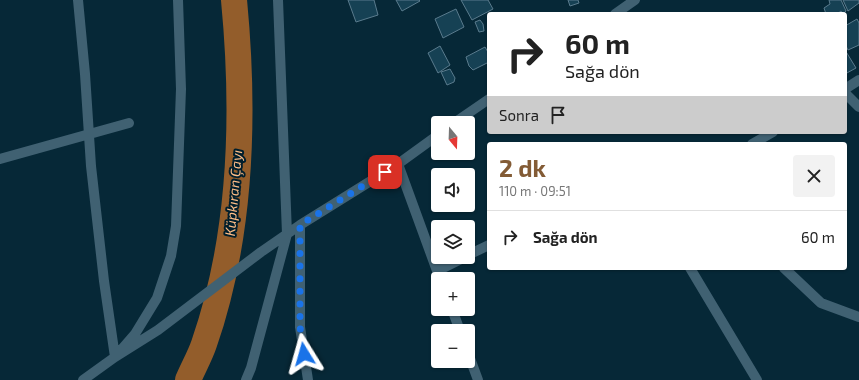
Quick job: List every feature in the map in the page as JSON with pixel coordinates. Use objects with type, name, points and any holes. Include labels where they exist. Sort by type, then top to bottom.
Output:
[{"type":"street","points":[[78,0],[85,74],[91,166],[103,273],[115,357]]},
{"type":"street","points":[[115,357],[135,334],[157,298],[171,256],[176,226],[181,89],[178,0]]},
{"type":"street","points":[[246,380],[252,368],[287,234],[278,0]]},
{"type":"street","points":[[618,12],[635,0]]},
{"type":"street","points":[[847,89],[859,80]]},
{"type":"street","points":[[847,95],[859,106]]},
{"type":"street","points":[[464,116],[487,100]]},
{"type":"street","points":[[0,160],[130,123]]},
{"type":"street","points":[[756,142],[770,134]]},
{"type":"street","points":[[83,380],[115,357],[158,330],[261,252],[300,225],[398,164],[431,140]]},
{"type":"street","points":[[398,164],[438,272]]},
{"type":"street","points":[[300,225],[300,327],[308,380]]},
{"type":"street","points":[[475,252],[487,246]]},
{"type":"street","points":[[443,272],[455,264]]},
{"type":"street","points":[[691,270],[757,380]]},
{"type":"street","points":[[786,270],[821,303],[859,317]]},
{"type":"street","points":[[474,368],[478,380]]},
{"type":"building","points":[[348,0],[374,0],[378,15],[356,22]]},
{"type":"building","points":[[396,0],[419,0],[420,1],[402,11]]},
{"type":"building","points":[[461,0],[488,0],[493,9],[472,20]]},
{"type":"building","points":[[568,0],[578,0],[579,3],[570,6]]},
{"type":"building","points":[[829,0],[841,0],[846,11],[825,12],[824,8],[830,4]]},
{"type":"building","points":[[843,0],[859,0],[859,3],[848,11]]},
{"type":"building","points":[[456,9],[464,27],[443,38],[435,19]]},
{"type":"building","points":[[857,19],[859,23],[859,45],[848,50],[847,48],[847,25]]},
{"type":"building","points":[[480,20],[483,24],[484,31],[479,32],[475,22]]},
{"type":"building","points":[[440,46],[450,65],[438,73],[428,53]]},
{"type":"building","points":[[485,47],[487,50],[487,63],[473,70],[469,66],[466,57]]},
{"type":"building","points":[[847,53],[856,68],[847,73]]},
{"type":"building","points":[[450,69],[455,78],[454,82],[447,85],[441,72]]},
{"type":"waterway","name":"Küpkıran Çayı","points":[[188,380],[202,348],[217,303],[233,217],[239,130],[239,87],[234,0]]},
{"type":"route","points":[[304,354],[300,327],[300,225],[385,172]]}]
